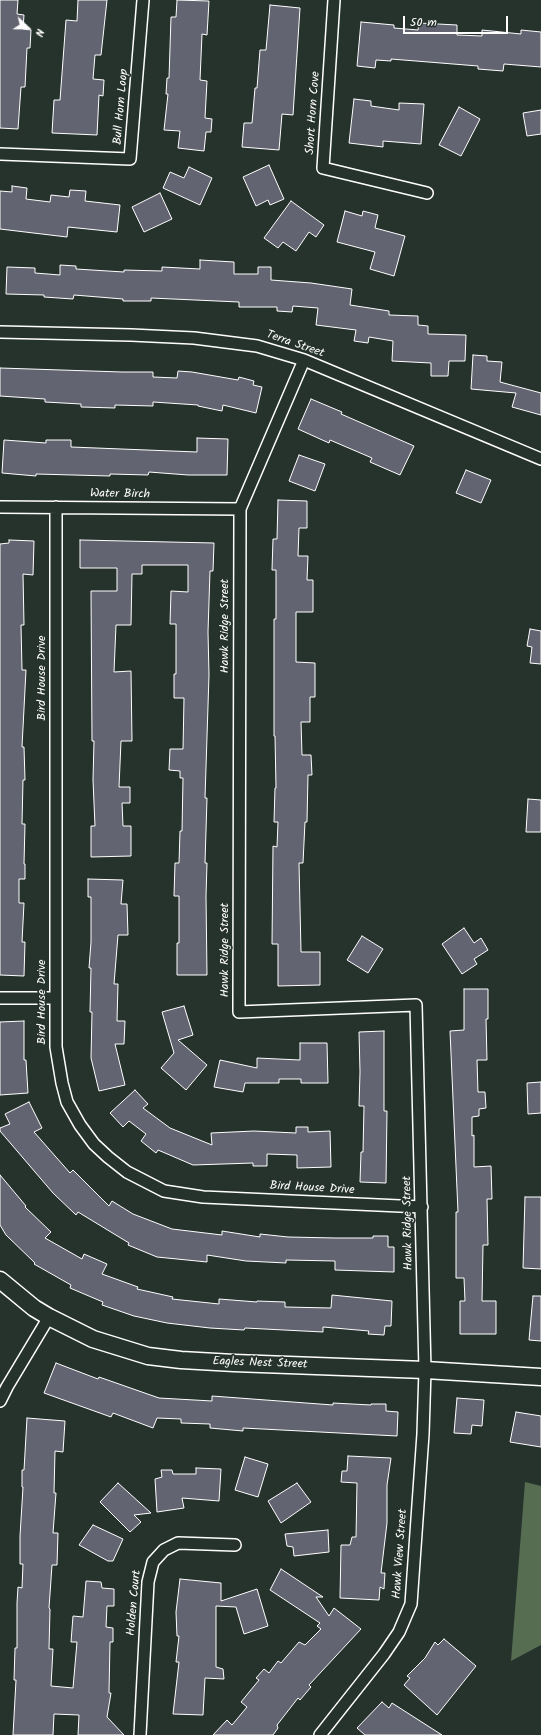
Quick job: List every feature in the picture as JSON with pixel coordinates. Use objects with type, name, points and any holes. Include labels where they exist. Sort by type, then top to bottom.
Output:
[{"type":"street","name":"Bull Horn Loop","points":[[0,154],[130,159],[143,0]]},
{"type":"street","name":"Short Horn Cove","points":[[334,0],[323,168],[427,193]]},
{"type":"street","name":"Terra Street","points":[[0,332],[194,338],[257,346],[304,360],[541,459]]},
{"type":"street","name":"Hawk Ridge Street","points":[[304,360],[240,509],[239,1012],[416,1005],[425,1370]]},
{"type":"street","name":"Water Birch","points":[[0,507],[240,509]]},
{"type":"street","name":"Bird House Drive","points":[[56,507],[56,1047],[67,1102],[80,1125],[94,1144],[108,1157],[127,1172],[175,1194],[422,1207]]},
{"type":"street","points":[[0,998],[56,998]]},
{"type":"street","name":"Eagles Nest Street","points":[[0,1280],[34,1308],[49,1317],[93,1339],[148,1356],[181,1360],[234,1363],[425,1370],[541,1377]]},
{"type":"street","points":[[0,1401],[6,1387],[49,1317]]},
{"type":"street","name":"Hawk View Street","points":[[320,1735],[395,1638],[411,1604],[423,1434],[425,1370]]},
{"type":"street","name":"Holden Court","points":[[140,1735],[148,1582],[153,1562],[164,1550],[178,1543],[235,1544]]},
{"type":"green space","points":[[525,1482],[541,1486],[541,1645],[511,1661]]},
{"type":"building","points":[[0,0],[18,0],[17,14],[24,15],[23,29],[31,30],[30,48],[27,48],[25,87],[21,87],[18,129],[0,128]]},
{"type":"building","points":[[78,0],[107,0],[101,55],[95,55],[93,79],[104,80],[103,96],[99,95],[97,135],[52,133],[54,100],[60,100],[66,20],[77,21]]},
{"type":"building","points":[[177,0],[209,1],[207,35],[202,34],[200,80],[207,81],[205,118],[212,119],[211,132],[206,132],[204,151],[178,148],[180,131],[164,130],[168,94],[166,94],[167,78],[169,78],[171,17],[176,17]]},
{"type":"building","points":[[270,5],[300,8],[293,115],[282,114],[279,150],[242,147],[244,123],[252,123],[260,50],[266,50]]},
{"type":"building","points":[[361,22],[394,25],[394,28],[418,30],[419,23],[457,25],[457,35],[482,36],[482,30],[521,34],[521,30],[541,32],[541,67],[504,64],[503,71],[478,69],[478,66],[391,59],[391,61],[376,60],[375,68],[357,66]]},
{"type":"building","points":[[354,99],[371,101],[371,106],[399,110],[399,103],[424,104],[421,144],[383,141],[383,147],[349,143]]},
{"type":"building","points":[[459,107],[480,119],[461,156],[439,145]]},
{"type":"building","points":[[541,110],[541,134],[527,136],[523,113]]},
{"type":"building","points":[[269,165],[284,199],[270,205],[268,200],[256,206],[243,177]]},
{"type":"building","points":[[189,167],[212,178],[200,205],[163,188],[170,172],[184,178]]},
{"type":"building","points":[[12,186],[27,188],[26,199],[50,202],[51,195],[69,197],[70,190],[86,191],[85,201],[120,205],[117,232],[68,227],[67,237],[0,229],[0,191],[12,192]]},
{"type":"building","points":[[160,193],[172,219],[144,232],[132,207]]},
{"type":"building","points":[[291,201],[324,225],[316,237],[309,232],[296,251],[283,242],[278,248],[264,238]]},
{"type":"building","points":[[345,211],[362,216],[363,211],[378,215],[375,228],[405,236],[394,276],[370,269],[375,252],[337,242]]},
{"type":"building","points":[[200,260],[234,262],[234,274],[258,274],[258,267],[271,267],[271,280],[311,283],[352,289],[350,305],[389,311],[389,315],[418,316],[418,325],[428,326],[428,334],[466,335],[465,361],[449,361],[448,376],[431,376],[431,363],[392,361],[393,341],[369,337],[368,343],[354,341],[356,330],[316,325],[318,308],[293,306],[292,312],[277,311],[277,307],[239,307],[239,302],[151,298],[151,301],[123,301],[123,299],[74,295],[73,299],[44,297],[44,295],[6,294],[7,267],[35,268],[35,273],[60,275],[60,265],[76,266],[76,269],[124,272],[124,270],[162,271],[162,267],[200,269]]},
{"type":"building","points":[[473,355],[487,356],[487,361],[502,362],[500,382],[541,393],[541,415],[512,407],[516,393],[471,389]]},
{"type":"building","points":[[0,368],[153,372],[153,377],[177,378],[178,371],[192,372],[238,380],[239,377],[254,381],[253,385],[262,387],[256,413],[223,405],[222,411],[198,405],[153,402],[153,406],[115,405],[115,408],[81,407],[81,404],[45,402],[45,399],[0,396]]},
{"type":"building","points":[[311,399],[414,446],[400,475],[370,462],[372,458],[330,440],[329,443],[298,429]]},
{"type":"building","points":[[197,438],[228,439],[227,475],[188,475],[149,472],[148,475],[110,474],[110,476],[36,474],[36,476],[2,473],[4,440],[46,443],[46,440],[71,440],[71,447],[197,452]]},
{"type":"building","points":[[299,455],[325,464],[315,491],[289,481]]},
{"type":"building","points":[[466,470],[491,480],[481,503],[456,493]]},
{"type":"building","points":[[278,500],[307,501],[307,528],[299,528],[298,556],[308,556],[307,580],[313,580],[313,612],[296,612],[296,662],[315,663],[315,697],[310,697],[310,722],[301,722],[302,755],[311,755],[312,775],[308,775],[307,822],[305,822],[303,863],[299,863],[301,952],[320,952],[320,985],[278,986],[278,944],[272,944],[273,846],[277,847],[278,822],[274,822],[276,788],[274,736],[274,619],[276,619],[276,570],[272,570],[273,539],[277,539]]},
{"type":"building","points":[[9,540],[34,541],[33,575],[23,574],[24,625],[21,625],[22,670],[26,670],[22,747],[24,747],[25,780],[23,780],[22,824],[25,824],[25,879],[19,879],[19,903],[24,903],[22,942],[25,942],[24,976],[0,975],[0,544],[9,543]]},
{"type":"building","points":[[80,540],[214,543],[213,571],[210,571],[208,632],[209,675],[205,798],[207,798],[205,863],[207,863],[207,975],[177,975],[179,896],[174,896],[175,863],[179,863],[180,831],[182,831],[183,778],[180,778],[180,771],[169,770],[170,749],[183,749],[184,698],[174,698],[174,674],[176,674],[176,624],[170,624],[171,591],[188,592],[188,565],[142,565],[142,574],[132,574],[131,625],[116,625],[114,672],[131,671],[132,741],[121,741],[119,787],[130,787],[130,803],[122,803],[123,826],[131,826],[131,856],[91,857],[91,826],[95,826],[93,780],[94,741],[92,741],[91,591],[117,591],[117,568],[80,568]]},
{"type":"building","points":[[530,629],[541,631],[541,664],[530,663],[532,647],[527,646]]},
{"type":"building","points":[[528,799],[541,800],[541,832],[526,832]]},
{"type":"building","points":[[88,879],[123,880],[121,904],[127,904],[128,935],[118,935],[114,984],[118,984],[117,1021],[125,1021],[124,1044],[115,1044],[125,1085],[99,1091],[91,1058],[92,1012],[90,1012],[91,968],[89,968],[91,942],[91,897],[88,897]]},
{"type":"building","points":[[464,928],[474,943],[481,938],[488,950],[474,959],[477,964],[462,974],[442,944]]},
{"type":"building","points":[[362,936],[383,949],[368,973],[347,960]]},
{"type":"building","points":[[464,989],[488,989],[488,1019],[486,1019],[487,1060],[477,1060],[478,1092],[485,1092],[486,1108],[479,1109],[479,1116],[472,1117],[472,1136],[474,1135],[474,1167],[491,1166],[492,1199],[487,1199],[488,1245],[483,1245],[482,1301],[496,1301],[496,1334],[460,1334],[460,1301],[465,1301],[464,1278],[456,1278],[456,1212],[458,1212],[450,1031],[464,1030]]},
{"type":"building","points":[[184,1006],[193,1035],[178,1040],[207,1065],[186,1090],[161,1068],[174,1053],[162,1012]]},
{"type":"building","points":[[24,1021],[24,1060],[26,1060],[28,1093],[0,1095],[0,1022]]},
{"type":"building","points":[[384,1031],[384,1111],[387,1111],[386,1183],[360,1182],[361,1152],[363,1152],[364,1106],[359,1106],[359,1032]]},
{"type":"building","points":[[300,1043],[327,1043],[328,1083],[301,1083],[301,1079],[279,1079],[279,1083],[245,1083],[243,1092],[214,1087],[220,1060],[257,1068],[257,1058],[300,1060]]},
{"type":"building","points":[[541,1082],[541,1113],[528,1114],[527,1083]]},
{"type":"building","points":[[135,1090],[148,1104],[143,1108],[170,1128],[212,1145],[211,1133],[254,1131],[296,1133],[296,1127],[308,1127],[308,1132],[330,1131],[331,1167],[297,1168],[297,1155],[267,1154],[267,1166],[253,1166],[253,1163],[193,1165],[158,1150],[156,1153],[141,1141],[146,1134],[129,1121],[123,1127],[110,1113]]},
{"type":"building","points":[[29,1102],[42,1128],[34,1132],[70,1173],[73,1170],[109,1206],[112,1201],[133,1214],[172,1229],[222,1235],[222,1231],[260,1237],[260,1234],[288,1237],[336,1238],[373,1238],[373,1236],[388,1236],[388,1247],[394,1247],[394,1272],[335,1270],[335,1261],[286,1260],[286,1263],[246,1261],[207,1255],[207,1262],[157,1257],[128,1245],[129,1243],[78,1212],[76,1215],[53,1193],[0,1131],[0,1128],[10,1124],[5,1114]]},
{"type":"building","points":[[0,1175],[26,1206],[25,1207],[51,1232],[45,1238],[82,1259],[84,1254],[107,1264],[102,1274],[138,1287],[137,1289],[173,1297],[172,1299],[219,1304],[219,1299],[257,1302],[285,1302],[285,1307],[331,1308],[332,1295],[392,1301],[391,1326],[385,1326],[384,1335],[368,1334],[369,1331],[323,1327],[323,1332],[245,1328],[244,1330],[210,1328],[167,1323],[134,1316],[102,1305],[103,1302],[70,1288],[71,1285],[34,1264],[35,1263],[6,1235],[0,1225]]},
{"type":"building","points":[[525,1197],[541,1197],[541,1269],[523,1268]]},
{"type":"building","points":[[533,1296],[541,1296],[541,1341],[529,1340]]},
{"type":"building","points":[[56,1363],[98,1379],[99,1377],[159,1398],[212,1401],[212,1396],[333,1405],[333,1403],[371,1405],[386,1404],[386,1411],[398,1412],[397,1436],[243,1428],[243,1431],[210,1428],[210,1424],[181,1423],[181,1419],[157,1418],[153,1428],[113,1413],[111,1417],[44,1393]]},
{"type":"building","points":[[457,1398],[484,1400],[482,1426],[472,1425],[471,1434],[454,1433]]},
{"type":"building","points":[[516,1412],[541,1416],[541,1447],[510,1442]]},
{"type":"building","points":[[27,1418],[65,1421],[63,1452],[55,1451],[54,1493],[56,1493],[53,1533],[58,1533],[57,1565],[52,1565],[49,1608],[49,1649],[53,1649],[51,1686],[73,1688],[77,1642],[71,1642],[73,1616],[83,1617],[86,1581],[101,1582],[102,1588],[114,1589],[114,1606],[107,1606],[106,1627],[113,1628],[113,1642],[110,1642],[109,1693],[111,1693],[107,1717],[124,1735],[78,1735],[79,1715],[54,1714],[53,1735],[13,1735],[16,1680],[14,1680],[15,1648],[17,1648],[17,1603],[18,1587],[22,1588],[23,1564],[20,1564],[23,1487],[22,1470],[24,1470]]},
{"type":"building","points":[[348,1456],[391,1458],[387,1485],[387,1523],[381,1573],[385,1573],[384,1589],[380,1587],[379,1600],[340,1598],[341,1545],[350,1545],[352,1537],[356,1537],[357,1483],[341,1482],[342,1471],[347,1471]]},
{"type":"building","points":[[245,1457],[268,1464],[258,1497],[235,1490]]},
{"type":"building","points":[[196,1468],[221,1469],[219,1501],[182,1498],[184,1508],[157,1512],[155,1479],[162,1477],[161,1470],[172,1470],[173,1474],[196,1474]]},
{"type":"building","points":[[118,1483],[151,1513],[134,1515],[141,1522],[130,1532],[100,1502]]},
{"type":"building","points":[[297,1483],[311,1502],[281,1523],[268,1501]]},
{"type":"building","points":[[93,1525],[123,1539],[113,1561],[108,1561],[79,1545]]},
{"type":"building","points":[[328,1530],[329,1552],[294,1556],[293,1547],[287,1546],[285,1534]]},
{"type":"building","points":[[281,1569],[323,1597],[316,1597],[329,1616],[334,1608],[361,1629],[309,1685],[311,1687],[300,1700],[298,1698],[277,1725],[278,1728],[273,1735],[213,1735],[227,1720],[232,1725],[247,1707],[241,1702],[259,1680],[256,1678],[264,1669],[269,1673],[278,1661],[281,1663],[299,1642],[305,1645],[321,1629],[317,1626],[320,1623],[270,1590]]},
{"type":"building","points":[[180,1579],[221,1583],[221,1601],[257,1589],[268,1626],[244,1634],[236,1607],[216,1606],[216,1667],[223,1669],[224,1679],[205,1678],[203,1715],[173,1714],[179,1662],[176,1662],[179,1636],[177,1636],[176,1612]]},
{"type":"building","points":[[444,1639],[476,1666],[437,1715],[404,1685],[410,1678],[407,1676],[425,1658],[435,1642],[438,1645]]},
{"type":"building","points":[[382,1702],[389,1708],[392,1703],[442,1735],[365,1735],[357,1728]]}]
